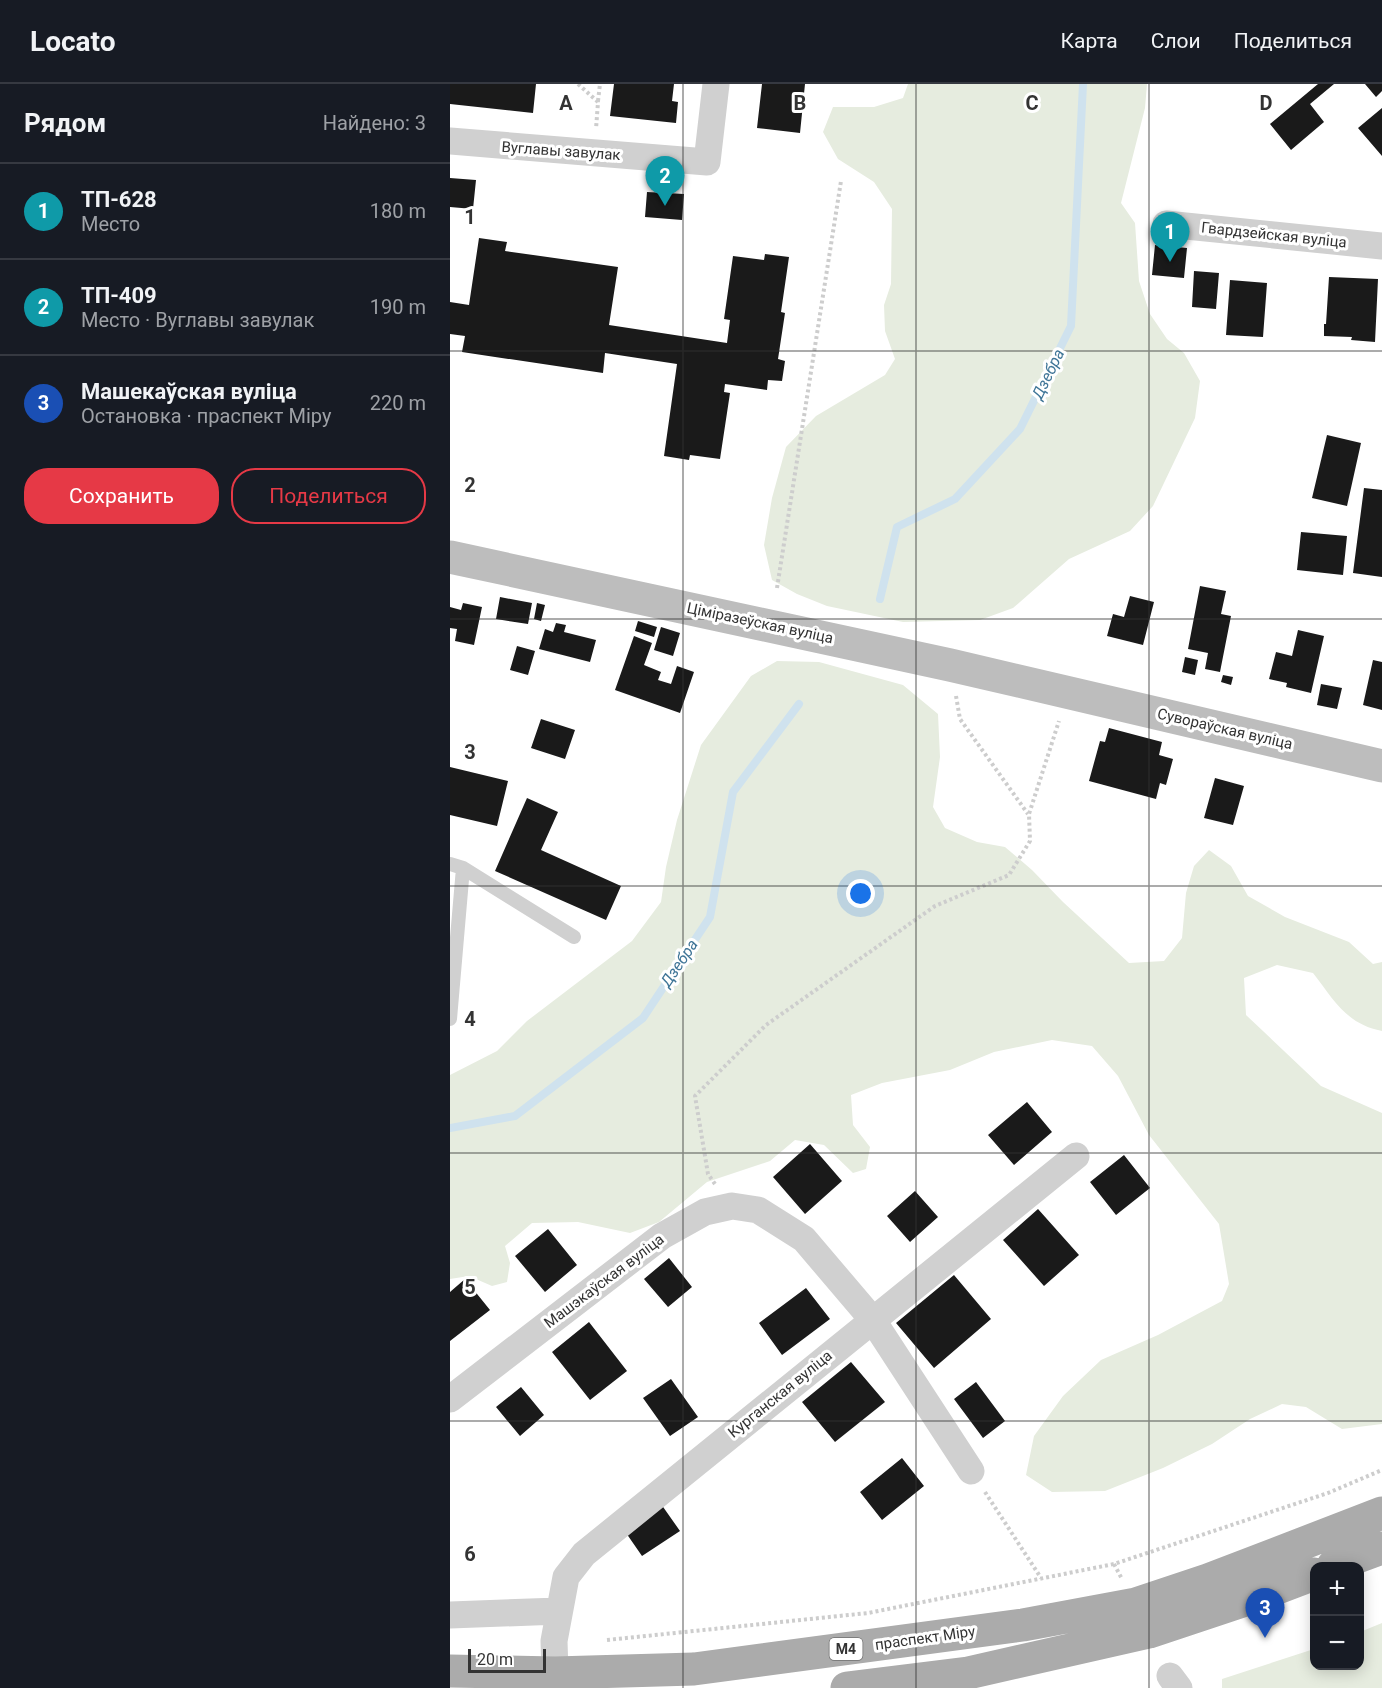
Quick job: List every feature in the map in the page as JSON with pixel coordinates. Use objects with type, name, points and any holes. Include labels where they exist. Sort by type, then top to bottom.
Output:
[{"type":"main road","name":"Ціміразеўская вуліца","points":[[450,557],[1069,692]]},
{"type":"main road","name":"Сувораўская вуліца","points":[[1069,692],[1382,766]]},
{"type":"main road","name":"праспект Міру","points":[[450,1671],[535,1678],[694,1670],[1023,1625],[1136,1604],[1208,1580],[1382,1513]]},
{"type":"main road","points":[[1344,1562],[1382,1548]]},
{"type":"main road","points":[[847,1688],[968,1673],[1149,1632],[1310,1576]]},
{"type":"street","name":"Вуглавы завулак","points":[[450,141],[707,162],[716,84]]},
{"type":"street","name":"Гвардзейская вуліца","points":[[1166,224],[1382,246]]},
{"type":"street","name":"Курганская вуліца","points":[[535,1678],[554,1641],[566,1577],[584,1554],[1076,1156]]},
{"type":"street","name":"Машэкаўская вуліца","points":[[450,1399],[662,1236],[705,1212],[732,1206],[758,1210],[804,1239],[872,1319],[971,1471]]},
{"type":"street","points":[[450,1615],[559,1611]]},
{"type":"lane","points":[[450,1019],[456,866],[574,937]]},
{"type":"path","points":[[578,84],[598,102]]},
{"type":"path","points":[[594,153],[600,84]]},
{"type":"path","points":[[777,588],[842,181]]},
{"type":"path","points":[[950,665],[960,719],[1029,814]]},
{"type":"path","points":[[732,1206],[708,1174],[695,1096],[766,1025],[926,912],[935,906],[1009,875],[1030,841],[1029,814],[1069,692]]},
{"type":"path","points":[[598,1641],[868,1613],[1114,1564],[1328,1493],[1382,1470]]},
{"type":"path","points":[[971,1471],[1041,1578]]},
{"type":"shaded area","points":[[908,84],[1147,84],[1145,108],[1121,203],[1135,223],[1139,281],[1150,314],[1167,339],[1184,353],[1200,381],[1195,418],[1153,506],[1130,531],[1069,559],[1013,608],[980,620],[903,622],[827,606],[797,594],[772,580],[764,545],[772,498],[786,447],[816,416],[885,375],[895,359],[885,331],[884,305],[891,284],[892,209],[874,182],[838,159],[823,132],[833,107],[874,107],[903,98]]},
{"type":"shaded area","points":[[777,661],[819,662],[903,685],[938,714],[940,757],[933,807],[945,828],[977,842],[1005,847],[1129,963],[1164,961],[1182,938],[1186,893],[1194,866],[1209,850],[1231,866],[1248,896],[1285,917],[1349,942],[1373,964],[1382,962],[1382,1031],[1370,1028],[1350,1017],[1313,973],[1277,965],[1244,978],[1246,1015],[1321,1086],[1382,1113],[1382,1424],[1342,1429],[1306,1407],[1282,1404],[1250,1419],[1212,1444],[1163,1468],[1105,1491],[1052,1492],[1026,1475],[1034,1436],[1063,1396],[1101,1360],[1158,1335],[1222,1301],[1229,1284],[1219,1224],[1149,1135],[1118,1076],[1092,1046],[1052,1040],[994,1052],[950,1070],[882,1083],[851,1095],[853,1125],[870,1147],[866,1169],[853,1173],[824,1145],[795,1140],[770,1161],[707,1182],[659,1222],[630,1233],[578,1222],[532,1223],[505,1246],[510,1263],[507,1282],[492,1286],[469,1276],[450,1279],[450,1075],[497,1051],[527,1021],[632,941],[661,902],[677,820],[701,745],[751,676]]},
{"type":"shaded area","points":[[1382,1623],[1382,1688],[1222,1688],[1222,1679],[1310,1650],[1310,1670],[1364,1670],[1364,1630]]},
{"type":"building","points":[[450,84],[536,84],[533,113],[450,104]]},
{"type":"building","points":[[614,84],[674,84],[672,101],[678,102],[676,123],[610,116]]},
{"type":"building","points":[[762,84],[805,84],[800,133],[757,128]]},
{"type":"building","points":[[1318,84],[1334,84],[1310,104],[1324,122],[1291,150],[1270,124]]},
{"type":"building","points":[[1365,84],[1382,84],[1382,91],[1376,97]]},
{"type":"building","points":[[1382,108],[1382,156],[1358,128]]},
{"type":"building","points":[[450,178],[476,180],[473,209],[450,207]]},
{"type":"building","points":[[647,192],[684,194],[682,220],[645,217]]},
{"type":"building","points":[[479,238],[507,242],[505,251],[618,267],[609,325],[727,343],[730,320],[724,319],[733,256],[764,260],[765,254],[789,257],[781,312],[785,313],[778,359],[785,361],[782,381],[768,380],[767,390],[725,384],[724,392],[730,393],[720,459],[690,455],[689,460],[664,456],[677,364],[605,353],[603,373],[462,352],[465,336],[450,334],[450,302],[469,305]]},
{"type":"building","points":[[1155,245],[1187,248],[1184,278],[1152,275]]},
{"type":"building","points":[[1194,271],[1219,273],[1216,309],[1192,307]]},
{"type":"building","points":[[1329,277],[1378,279],[1375,342],[1351,340],[1352,337],[1324,336]]},
{"type":"building","points":[[1230,280],[1267,283],[1263,337],[1226,335]]},
{"type":"building","points":[[1327,435],[1361,443],[1347,506],[1312,498]]},
{"type":"building","points":[[1364,488],[1382,490],[1382,577],[1353,573]]},
{"type":"building","points":[[1301,532],[1347,536],[1343,575],[1297,570]]},
{"type":"building","points":[[1200,586],[1226,591],[1221,614],[1231,616],[1220,672],[1205,669],[1208,653],[1188,649]]},
{"type":"building","points":[[1130,596],[1154,602],[1143,645],[1107,636],[1113,614],[1124,617]]},
{"type":"building","points":[[500,597],[532,603],[528,624],[496,619]]},
{"type":"building","points":[[463,603],[482,607],[474,645],[455,641],[457,629],[450,628],[450,607],[461,610]]},
{"type":"building","points":[[537,603],[545,605],[541,621],[534,619]]},
{"type":"building","points":[[638,621],[657,627],[654,637],[635,631]]},
{"type":"building","points":[[556,623],[566,625],[564,632],[596,640],[590,662],[539,649],[545,629],[553,632]]},
{"type":"building","points":[[661,627],[680,633],[673,656],[654,650]]},
{"type":"building","points":[[1298,630],[1324,636],[1311,693],[1286,687],[1287,683],[1269,679],[1276,652],[1292,656]]},
{"type":"building","points":[[634,636],[652,643],[644,665],[661,672],[658,680],[671,684],[677,666],[694,672],[680,713],[615,690]]},
{"type":"building","points":[[517,646],[535,651],[528,675],[510,670]]},
{"type":"building","points":[[1185,657],[1198,660],[1195,675],[1182,672]]},
{"type":"building","points":[[1373,660],[1382,662],[1382,710],[1363,705]]},
{"type":"building","points":[[1223,675],[1233,677],[1231,685],[1221,682]]},
{"type":"building","points":[[1321,684],[1342,688],[1337,709],[1317,705]]},
{"type":"building","points":[[541,719],[575,730],[565,759],[531,748]]},
{"type":"building","points":[[1109,728],[1162,742],[1159,755],[1173,759],[1166,785],[1160,783],[1156,799],[1089,781],[1100,741],[1105,742]]},
{"type":"building","points":[[450,767],[508,781],[497,826],[450,815]]},
{"type":"building","points":[[1215,778],[1244,786],[1233,825],[1204,818]]},
{"type":"building","points":[[527,798],[558,812],[541,850],[621,886],[606,920],[495,871]]},
{"type":"building","points":[[1027,1102],[1052,1132],[1014,1165],[988,1135]]},
{"type":"building","points":[[810,1144],[842,1181],[805,1214],[773,1177]]},
{"type":"building","points":[[1124,1155],[1150,1188],[1116,1215],[1090,1182]]},
{"type":"building","points":[[915,1191],[938,1217],[910,1242],[887,1216]]},
{"type":"building","points":[[1038,1209],[1079,1255],[1044,1286],[1003,1240]]},
{"type":"building","points":[[548,1229],[577,1265],[545,1292],[515,1256]]},
{"type":"building","points":[[669,1258],[692,1287],[668,1307],[644,1279]]},
{"type":"building","points":[[954,1275],[991,1319],[934,1368],[896,1323]]},
{"type":"building","points":[[465,1279],[490,1310],[450,1341],[450,1292]]},
{"type":"building","points":[[806,1288],[830,1319],[782,1355],[759,1323]]},
{"type":"building","points":[[589,1322],[627,1371],[590,1400],[552,1352]]},
{"type":"building","points":[[851,1362],[885,1402],[835,1442],[802,1402]]},
{"type":"building","points":[[671,1379],[698,1417],[670,1436],[643,1398]]},
{"type":"building","points":[[976,1382],[1005,1421],[983,1438],[954,1399]]},
{"type":"building","points":[[521,1387],[544,1415],[520,1436],[496,1407]]},
{"type":"building","points":[[902,1458],[924,1486],[882,1520],[860,1492]]},
{"type":"building","points":[[661,1504],[680,1531],[642,1556],[624,1530]]},
{"type":"waterway","name":"Дзебра","points":[[880,599],[897,527],[955,499],[1020,429],[1071,326],[1083,84]]},
{"type":"waterway","name":"Дзебра","points":[[450,1128],[515,1116],[643,1018],[710,917],[733,792],[799,704]]},
{"type":"place","name":"ТП-409","points":[[665,206]]},
{"type":"place","name":"ТП-628","points":[[1170,262]]},
{"type":"place","name":"Машекаўская вуліца","points":[[1265,1638]]}]
